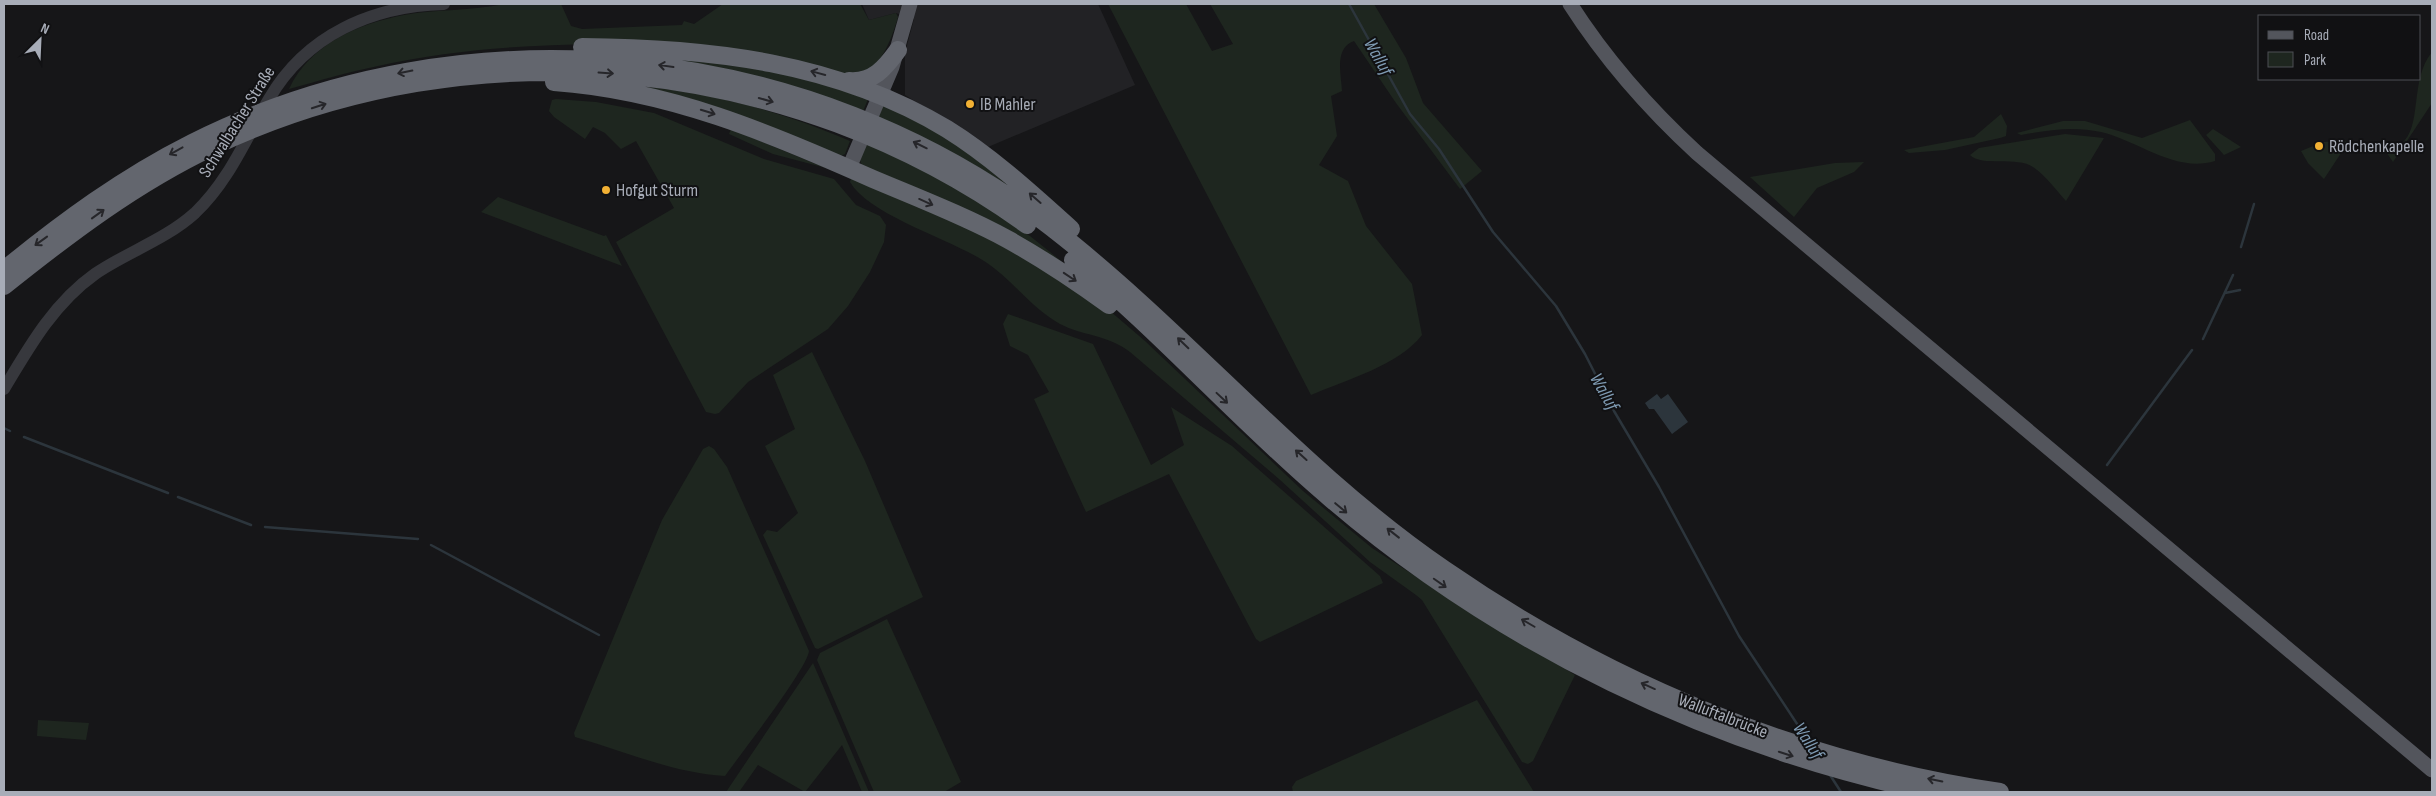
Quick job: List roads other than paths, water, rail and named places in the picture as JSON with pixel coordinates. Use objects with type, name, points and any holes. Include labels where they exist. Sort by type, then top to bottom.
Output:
[{"type":"highway","points":[[4,270],[100,197],[153,164],[220,129],[282,104],[367,79],[453,64],[496,52],[567,47],[630,48],[745,58],[788,66],[844,81],[856,82],[872,78],[885,67],[898,50]]},
{"type":"highway","points":[[453,64],[550,58],[648,64],[744,80],[838,109],[927,148],[1011,198],[1088,257],[1156,318],[1282,438],[1363,509],[1477,592],[1568,653]]},
{"type":"highway","points":[[4,286],[108,208],[148,182],[211,147],[272,121],[333,102],[418,82],[512,72],[617,74],[701,85],[748,95],[839,123],[926,162],[1007,210],[1082,268],[1301,473],[1372,534],[1462,597],[1568,653]]},
{"type":"highway","points":[[418,82],[536,81],[576,84],[644,94],[717,115],[852,161],[1040,258],[1109,306],[1186,365]]},
{"type":"highway","points":[[844,81],[878,100],[948,130],[1011,177],[1102,258],[1156,318]]},
{"type":"highway","name":"Walluftalbrücke","points":[[1568,653],[1660,705],[1750,742],[1835,769],[1929,792]]},
{"type":"highway","name":"Walluftalbrücke","points":[[1568,653],[1679,700],[1785,740],[1893,771],[2000,792]]},
{"type":"main road","points":[[852,161],[898,50],[910,4]]},
{"type":"main road","points":[[1570,4],[1608,60],[1634,90],[1697,153],[2432,770]]},
{"type":"street","name":"Schwalbacher Straße","points":[[4,389],[51,316],[71,294],[108,266],[175,228],[211,196],[232,166],[278,86],[308,52],[331,34],[372,14],[401,7],[444,4]]},
{"type":"waterway","name":"Walluf","points":[[1349,4],[1410,114],[1439,149],[1493,232],[1556,306],[1585,354],[1614,411],[1659,487],[1739,636],[1807,739]]},
{"type":"waterway","points":[[2241,247],[2254,204]]},
{"type":"waterway","points":[[2203,339],[2233,275]]},
{"type":"waterway","points":[[2225,293],[2240,290]]},
{"type":"waterway","points":[[2107,465],[2192,350]]},
{"type":"waterway","points":[[4,428],[10,431]]},
{"type":"waterway","points":[[24,437],[168,493]]},
{"type":"waterway","points":[[178,497],[251,525]]},
{"type":"waterway","points":[[265,527],[418,539]]},
{"type":"waterway","points":[[431,545],[599,635]]},
{"type":"waterway","name":"Walluf","points":[[1830,775],[1841,792]]},
{"type":"place","name":"IB Mahler","points":[[970,104]]},
{"type":"place","name":"Rödchenkapelle","points":[[2319,146]]},
{"type":"place","name":"Hofgut Sturm","points":[[606,190]]}]
